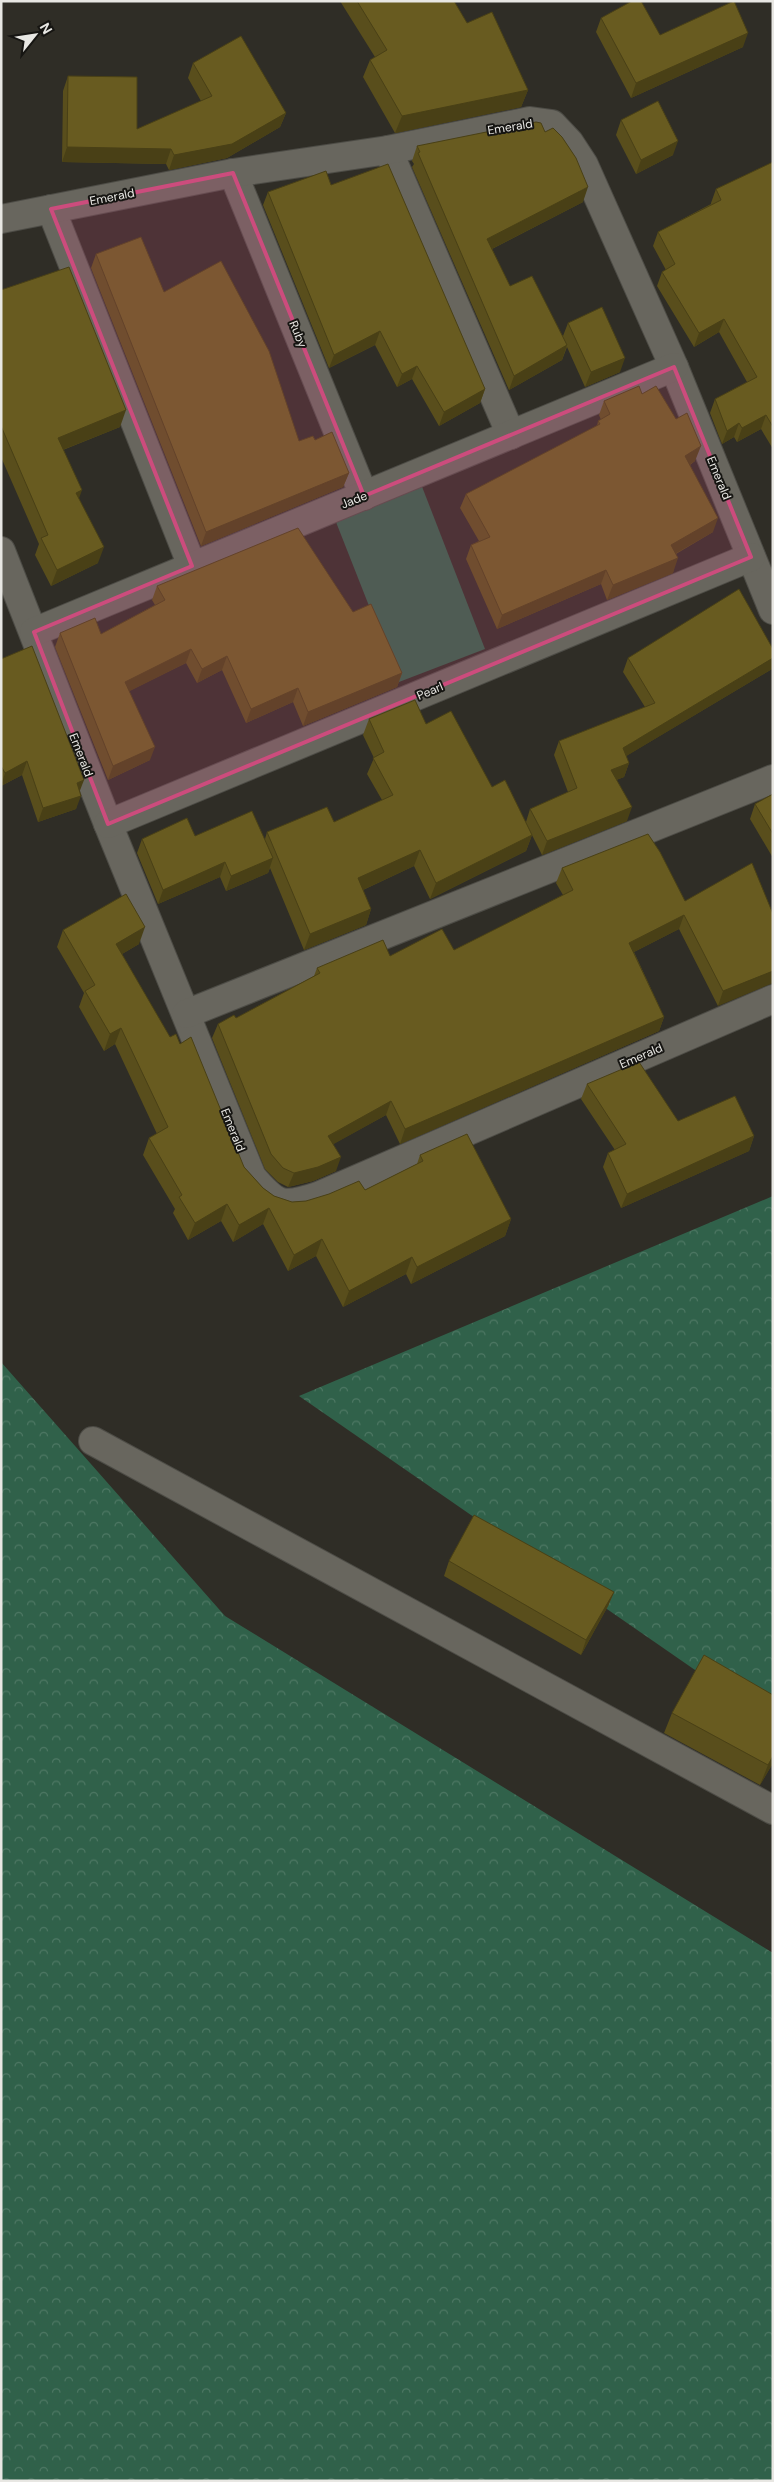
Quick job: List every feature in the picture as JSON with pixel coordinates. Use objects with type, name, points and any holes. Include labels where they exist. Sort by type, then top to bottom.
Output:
[{"type":"street","name":"Emerald","points":[[1,219],[232,173],[388,150],[530,121],[552,124],[569,142],[584,165],[674,367],[773,610]]},
{"type":"street","points":[[388,150],[511,435]]},
{"type":"street","name":"Ruby","points":[[232,173],[364,496]]},
{"type":"street","points":[[51,209],[192,566]]},
{"type":"street","name":"Jade","points":[[34,632],[674,367]]},
{"type":"street","name":"Emerald","points":[[1,551],[108,824],[252,1177],[273,1198],[282,1204],[295,1204],[318,1196],[773,999]]},
{"type":"street","name":"Pearl","points":[[108,824],[751,558]]},
{"type":"street","points":[[186,1014],[773,779]]},
{"type":"street","points":[[93,1441],[773,1810]]},
{"type":"highlighted area","points":[[233,173],[364,496],[674,367],[751,557],[108,824],[34,632],[192,566],[51,209]]},
{"type":"green space","points":[[421,484],[485,649],[399,682],[334,517]]},
{"type":"green space","points":[[773,1196],[773,1724],[299,1396]]},
{"type":"green space","points":[[1,1362],[225,1616],[773,1953],[773,2481],[1,2481]]},
{"type":"building","points":[[357,1],[454,1],[467,23],[492,12],[528,90],[402,116],[370,60],[387,50]]},
{"type":"building","points":[[632,1],[641,1],[660,35],[734,1],[748,33],[636,83],[601,18]]},
{"type":"building","points":[[241,36],[286,113],[232,144],[174,155],[171,149],[67,147],[68,76],[137,77],[137,129],[212,96],[193,63]]},
{"type":"building","points":[[658,101],[678,141],[641,160],[621,120]]},
{"type":"building","points":[[536,122],[541,123],[545,132],[553,128],[562,137],[576,158],[588,187],[487,239],[510,286],[532,276],[567,345],[514,376],[418,153],[420,152],[417,146]]},
{"type":"building","points":[[773,162],[773,427],[766,415],[742,428],[739,423],[727,431],[715,399],[757,377],[724,319],[699,333],[662,272],[675,264],[658,232],[721,200],[716,189]]},
{"type":"building","points":[[388,164],[485,389],[444,412],[417,366],[402,374],[380,331],[334,355],[268,192],[326,171],[331,185]]},
{"type":"building","points":[[141,237],[164,292],[221,261],[269,351],[299,441],[313,436],[315,440],[332,432],[349,473],[206,532],[96,254]]},
{"type":"building","points":[[69,267],[126,410],[58,438],[82,490],[76,493],[104,547],[57,570],[41,538],[48,535],[1,426],[1,290]]},
{"type":"building","points":[[602,307],[625,358],[591,372],[568,323]]},
{"type":"building","points":[[639,386],[642,394],[656,386],[676,419],[687,413],[701,446],[685,456],[718,518],[671,545],[678,558],[613,585],[606,570],[502,615],[471,545],[490,537],[466,494],[600,424],[598,421],[610,414],[604,401]]},
{"type":"building","points":[[298,528],[353,612],[371,604],[402,673],[308,712],[298,688],[251,709],[227,656],[202,669],[191,649],[125,682],[155,747],[113,766],[60,633],[95,618],[101,634],[165,600],[157,586]]},
{"type":"building","points":[[739,589],[773,649],[773,658],[623,748],[629,763],[611,770],[632,807],[547,841],[530,809],[577,788],[559,741],[655,703],[628,658]]},
{"type":"building","points":[[32,646],[84,780],[77,783],[81,796],[43,808],[27,761],[5,773],[1,766],[1,659]]},
{"type":"building","points":[[415,700],[426,724],[451,711],[492,787],[505,780],[532,835],[436,883],[420,850],[358,878],[371,909],[310,934],[267,832],[327,807],[334,822],[393,795],[373,758],[384,752],[369,719]]},
{"type":"building","points":[[773,794],[773,834],[755,804]]},
{"type":"building","points":[[252,811],[273,858],[231,876],[225,862],[163,890],[142,839],[187,818],[195,836]]},
{"type":"building","points":[[648,834],[660,852],[685,901],[752,863],[773,914],[773,971],[723,991],[684,915],[629,943],[664,1017],[405,1129],[391,1101],[328,1136],[341,1157],[318,1167],[294,1173],[283,1168],[271,1154],[218,1024],[234,1015],[236,1018],[320,973],[317,968],[383,940],[390,956],[442,929],[454,950],[573,890],[562,868]]},
{"type":"building","points":[[126,894],[145,927],[116,944],[170,1037],[176,1034],[180,1044],[191,1037],[244,1167],[263,1188],[274,1196],[292,1202],[306,1201],[329,1194],[359,1181],[365,1190],[423,1161],[420,1155],[467,1134],[511,1219],[417,1267],[412,1257],[349,1291],[322,1239],[294,1255],[269,1208],[239,1225],[227,1204],[195,1223],[179,1197],[182,1195],[149,1138],[168,1127],[121,1028],[110,1034],[85,991],[95,985],[63,930]]},
{"type":"building","points":[[639,1062],[678,1121],[735,1096],[754,1136],[627,1194],[608,1153],[626,1144],[587,1084]]},
{"type":"building","points":[[474,1515],[614,1592],[586,1640],[449,1561]]},
{"type":"building","points":[[704,1655],[773,1695],[773,1756],[768,1765],[672,1713]]}]
